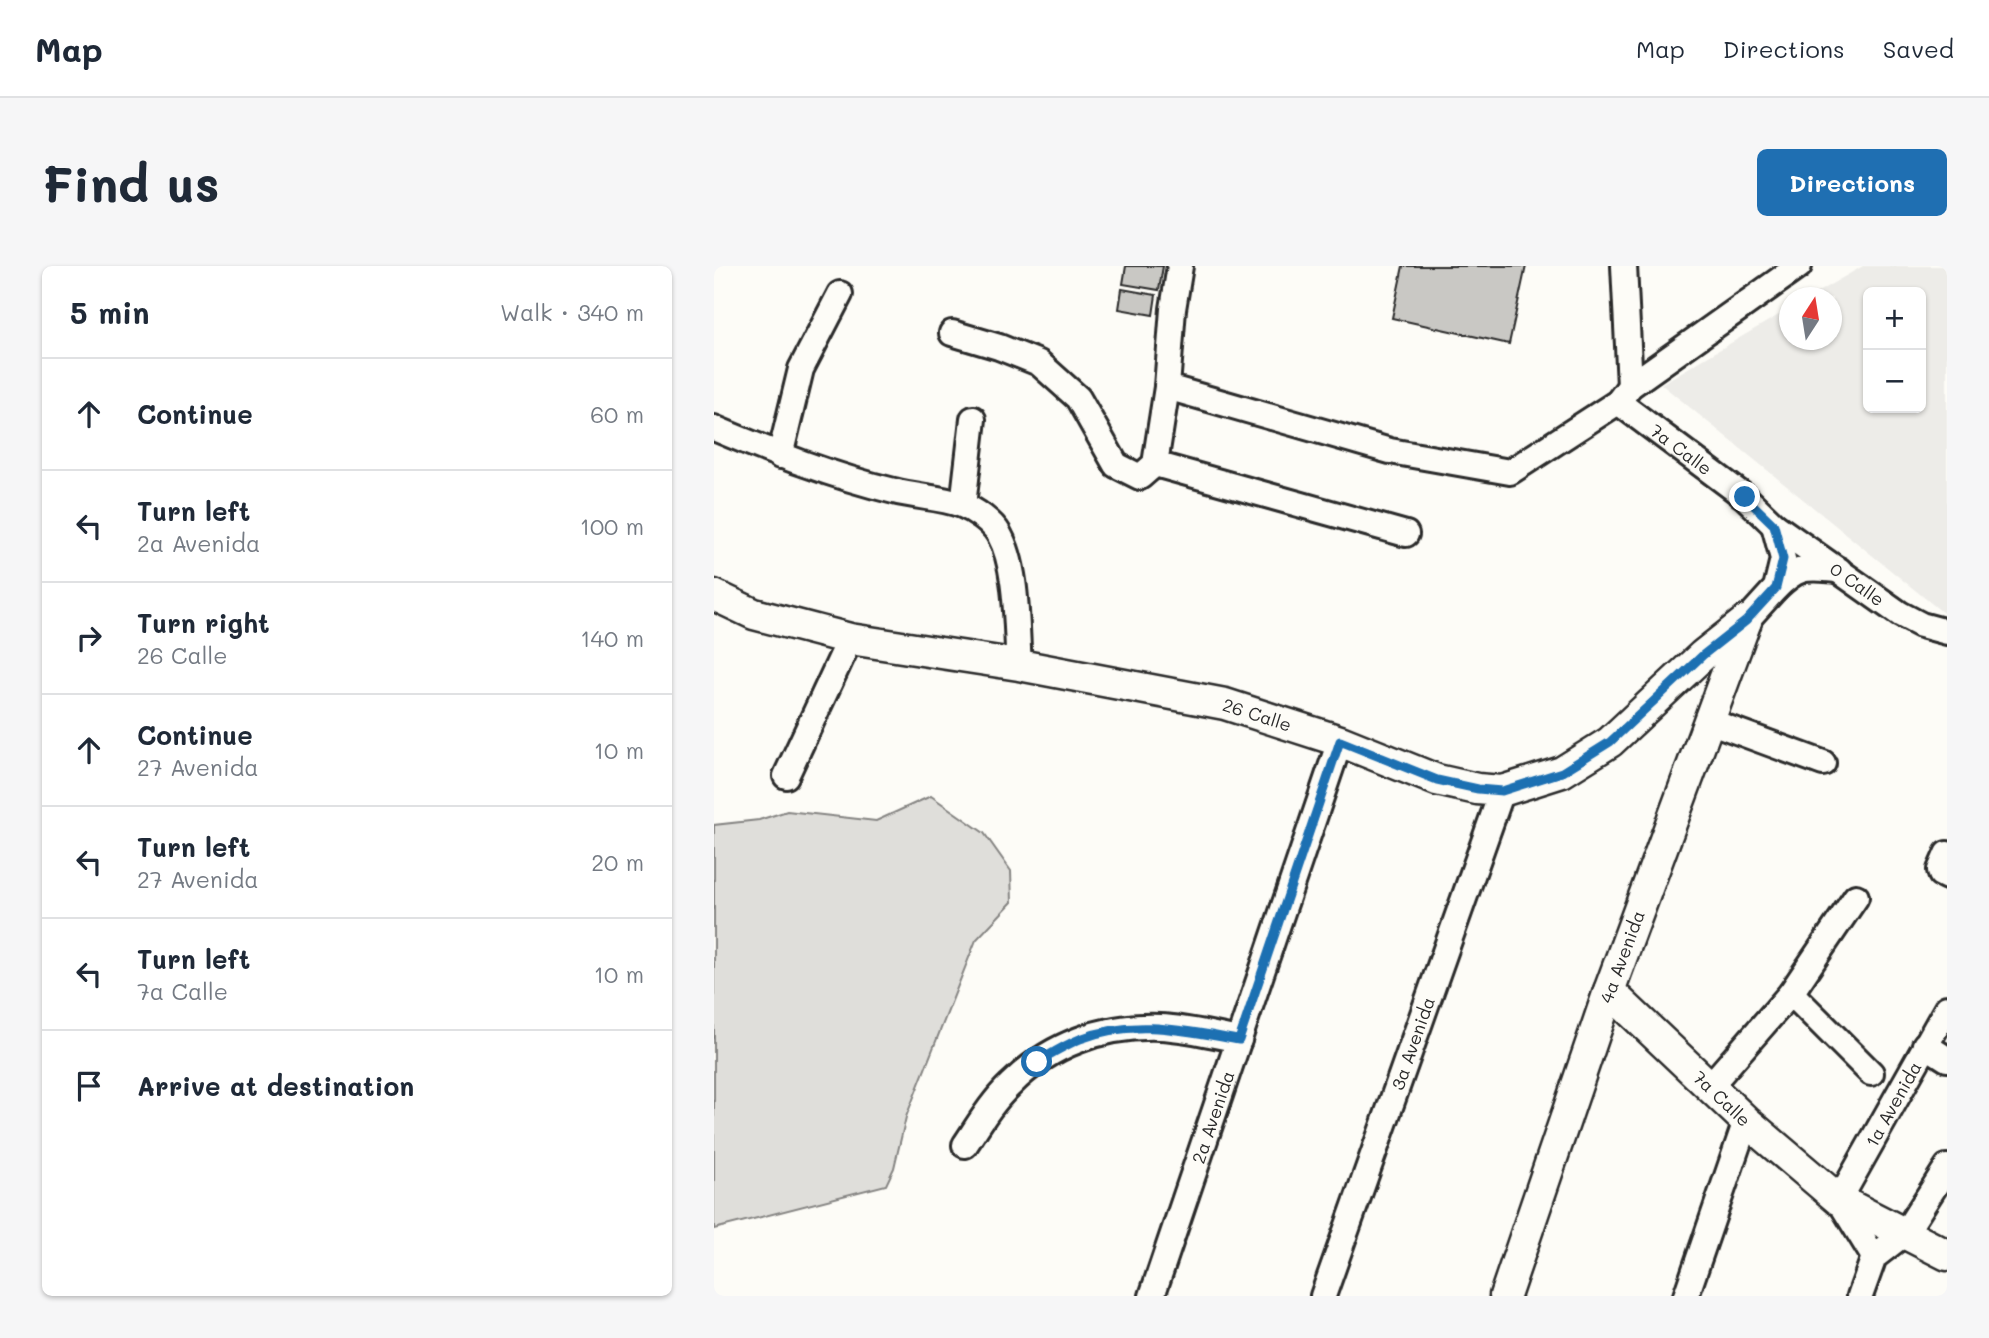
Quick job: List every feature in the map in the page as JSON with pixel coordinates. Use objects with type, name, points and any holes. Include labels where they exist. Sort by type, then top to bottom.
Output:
[{"type":"street","points":[[952,333],[1039,363],[1078,398],[1116,465],[1140,477],[1155,464],[1167,387],[1173,309],[1180,266]]},
{"type":"street","points":[[1623,266],[1624,394]]},
{"type":"street","points":[[1167,387],[1390,451],[1510,472],[1624,394],[1799,266]]},
{"type":"street","points":[[780,456],[801,369],[840,294]]},
{"type":"street","name":"7a Calle","points":[[1624,394],[1774,525]]},
{"type":"street","points":[[963,505],[973,419]]},
{"type":"street","points":[[714,428],[780,456],[893,491],[963,505],[987,520],[998,532],[1006,548],[1012,574],[1019,665]]},
{"type":"street","points":[[1155,464],[1406,534]]},
{"type":"street","points":[[1774,525],[1783,559],[1776,588]]},
{"type":"street","name":"0 Calle","points":[[1774,525],[1900,614],[1922,625],[1947,632]]},
{"type":"street","points":[[1746,621],[1791,572],[1810,568],[1839,570]]},
{"type":"street","name":"26 Calle","points":[[714,595],[754,614],[850,639],[1019,665],[1225,704],[1340,741],[1437,780],[1502,791],[1562,772],[1610,742],[1703,655],[1746,621]]},
{"type":"street","name":"4a Avenida","points":[[1505,1296],[1609,991],[1746,621]]},
{"type":"street","points":[[786,776],[850,639]]},
{"type":"street","points":[[1709,721],[1823,764]]},
{"type":"street","name":"2a Avenida","points":[[1152,1296],[1340,741]]},
{"type":"street","name":"3a Avenida","points":[[1322,1296],[1502,791]]},
{"type":"street","points":[[1710,1086],[1791,993],[1856,897]]},
{"type":"street","name":"7a Calle","points":[[1609,991],[1746,1121],[1839,1200],[1947,1255]]},
{"type":"street","points":[[1791,993],[1871,1073]]},
{"type":"street","name":"1a Avenida","points":[[1839,1200],[1947,1008]]},
{"type":"street","points":[[965,1144],[1010,1085],[1037,1062],[1080,1039],[1119,1028],[1163,1027],[1239,1040]]},
{"type":"street","points":[[1925,1045],[1947,1059]]},
{"type":"street","points":[[1686,1296],[1746,1121]]},
{"type":"street","points":[[1860,1296],[1874,1257],[1905,1233],[1947,1167]]},
{"type":"street","name":"7a Calle","points":[[1839,1200],[1874,1257]]},
{"type":"shaded area","points":[[1863,266],[1947,266],[1947,616],[1661,384],[1779,315],[1779,350],[1842,350],[1842,287],[1826,287]]},
{"type":"shaded area","points":[[931,796],[984,833],[1011,871],[1012,902],[976,940],[906,1117],[894,1168],[886,1185],[714,1229],[714,825],[759,820],[787,811],[876,821]]},
{"type":"building","points":[[1126,266],[1163,266],[1159,290],[1123,284]]},
{"type":"building","points":[[1403,266],[1526,266],[1509,344],[1392,318]]},
{"type":"building","points":[[1122,289],[1156,295],[1153,315],[1119,309]]},
{"type":"route","points":[[1037,1062],[1080,1039],[1119,1028],[1163,1027],[1239,1040],[1340,741],[1437,780],[1478,789],[1502,791],[1562,772],[1610,742],[1703,655],[1746,621],[1776,588],[1783,559],[1774,525],[1745,497]]}]
